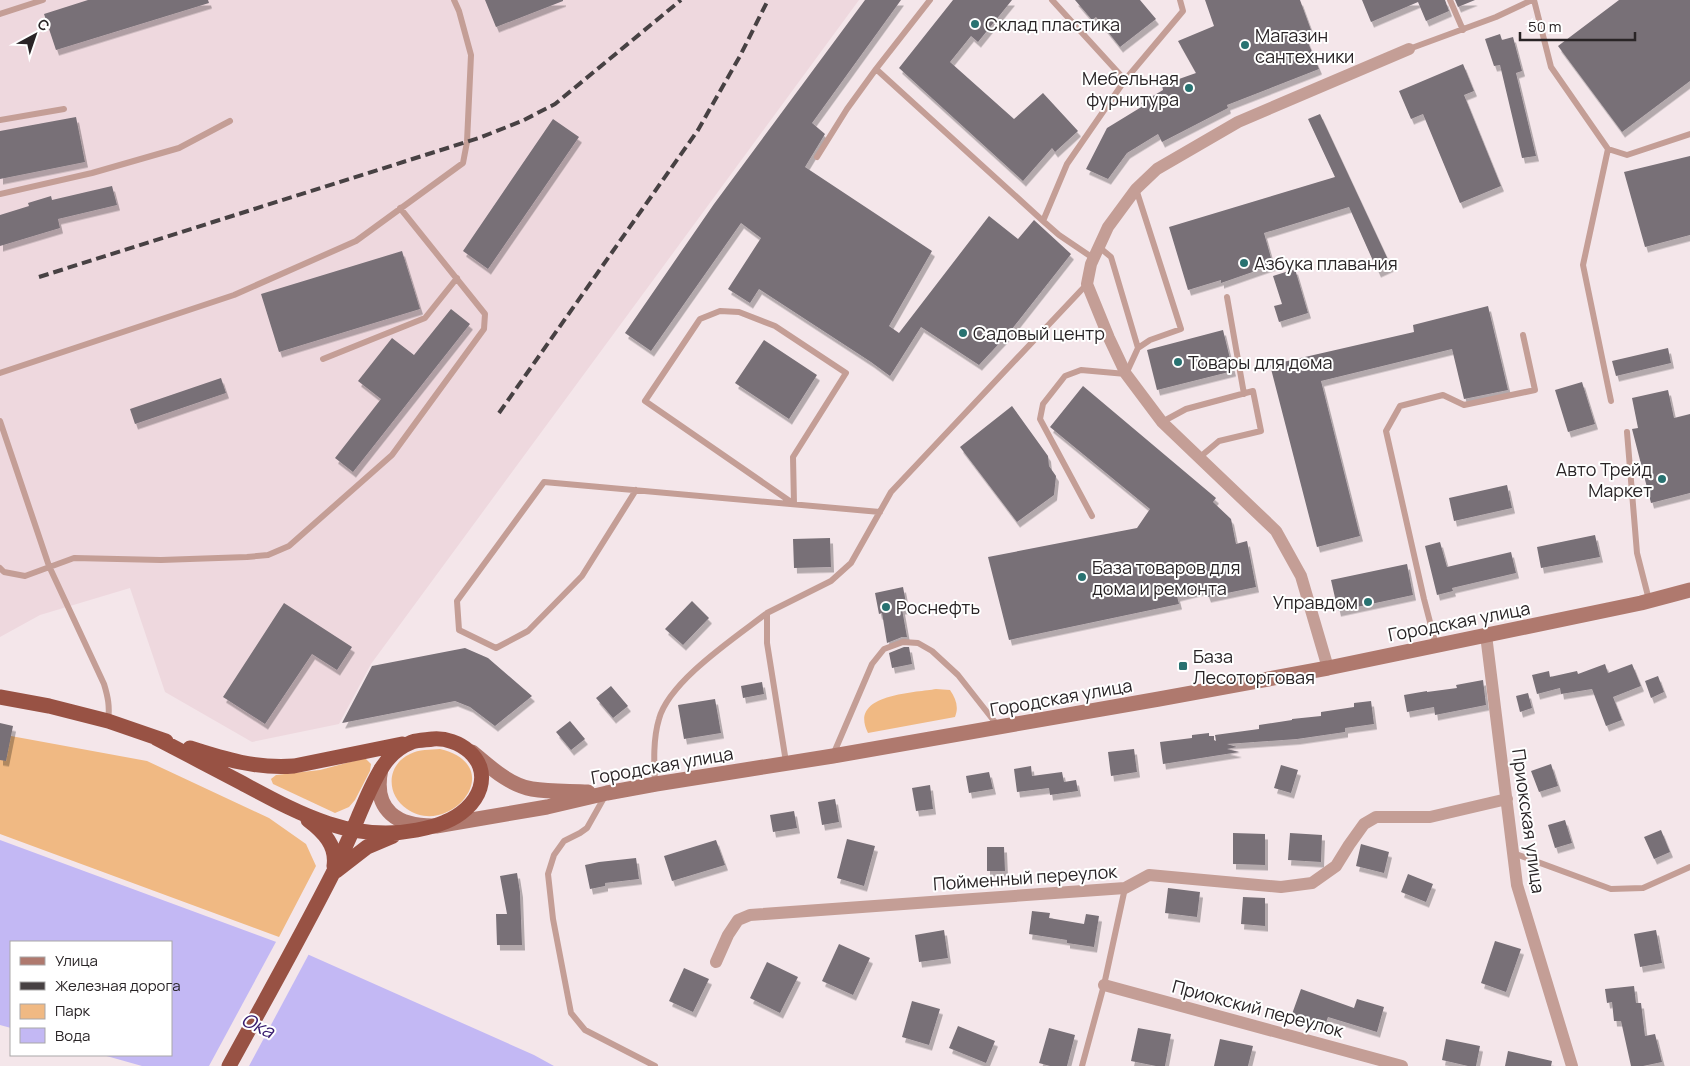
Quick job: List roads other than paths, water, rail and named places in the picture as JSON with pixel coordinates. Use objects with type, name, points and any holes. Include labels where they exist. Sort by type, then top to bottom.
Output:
[{"type":"highway","points":[[0,697],[49,706],[108,721],[156,738],[235,761],[275,767],[294,766],[414,741],[441,738],[452,740],[467,749],[476,759],[482,778],[480,788],[470,806],[461,814],[436,826],[386,834],[353,831],[320,821],[281,804],[156,738]]},
{"type":"highway","points":[[229,1066],[330,878],[382,768],[390,756],[414,741]]},
{"type":"highway","points":[[281,804],[316,826],[332,844],[335,856],[330,878]]},
{"type":"highway","points":[[330,878],[353,856],[367,847],[401,833]]},
{"type":"main road","name":"Городская улица","points":[[436,826],[547,807],[656,784],[833,756],[1328,668],[1650,601],[1690,590]]},
{"type":"main road","points":[[467,749],[506,779],[519,785],[532,789],[607,793]]},
{"type":"main road","points":[[382,768],[378,783],[380,796],[385,808],[405,824],[420,827],[436,826]]},
{"type":"street","points":[[1328,668],[1301,576],[1276,531],[1162,422],[1126,374],[1086,284],[1096,252],[1108,227],[1136,189],[1157,169],[1238,122],[1409,49]]},
{"type":"street","name":"Приокская улица","points":[[1486,635],[1517,884],[1572,1066]]},
{"type":"street","name":"Пойменный переулок","points":[[716,962],[728,935],[738,920],[750,915],[1125,888],[1149,876],[1282,887],[1312,883],[1336,866],[1364,824],[1376,817],[1430,817],[1506,799]]},
{"type":"street","name":"Приокский переулок","points":[[1104,985],[1402,1066]]},
{"type":"lane","points":[[0,14],[43,0]]},
{"type":"lane","points":[[0,373],[234,295],[356,241],[463,163],[467,142],[471,55],[459,11],[454,0]]},
{"type":"lane","points":[[817,157],[847,109],[930,0]]},
{"type":"lane","points":[[1052,0],[1125,80]]},
{"type":"lane","points":[[1043,221],[1067,164],[1125,80],[1183,11],[1180,0]]},
{"type":"lane","points":[[1450,0],[1463,30]]},
{"type":"lane","points":[[1409,49],[1496,17],[1533,0],[1550,67],[1608,150],[1626,155],[1690,134]]},
{"type":"lane","points":[[876,69],[1059,234],[1111,257],[1138,348]]},
{"type":"lane","points":[[0,120],[64,109]]},
{"type":"lane","points":[[0,194],[92,173],[179,148],[230,121]]},
{"type":"lane","points":[[1608,150],[1583,265],[1611,401]]},
{"type":"lane","points":[[1092,516],[1040,419],[1043,404],[1065,376],[1081,370],[1126,374],[1138,348],[1150,340],[1181,329],[1136,189]]},
{"type":"lane","points":[[0,568],[4,572],[25,576],[74,558],[161,560],[268,555],[289,546],[392,455],[484,329],[486,314],[400,208]]},
{"type":"lane","points":[[323,359],[425,318],[456,278]]},
{"type":"lane","points":[[656,784],[654,763],[659,718],[673,691],[706,660],[767,613],[831,581],[851,563],[892,492],[1086,284]]},
{"type":"lane","points":[[1227,297],[1244,394]]},
{"type":"lane","points":[[720,311],[739,312],[775,326],[846,373],[794,456],[794,504],[645,401],[700,319],[720,311]]},
{"type":"lane","points":[[1436,645],[1386,431],[1400,406],[1443,395],[1464,405],[1535,390],[1523,335]]},
{"type":"lane","points":[[1162,422],[1186,409],[1254,391],[1261,431],[1219,441],[1200,457]]},
{"type":"lane","points":[[0,421],[49,566],[104,684],[109,698],[110,710],[108,721]]},
{"type":"lane","points":[[1628,432],[1636,553],[1650,601]]},
{"type":"lane","points":[[636,490],[582,576],[528,631],[496,648],[459,630],[458,601],[544,482],[636,490],[794,504],[880,512]]},
{"type":"lane","points":[[767,613],[767,643],[786,762]]},
{"type":"lane","points":[[833,756],[872,664],[884,649],[903,642],[918,643],[932,650],[958,675],[998,727]]},
{"type":"lane","points":[[607,793],[587,828],[564,841],[554,855],[548,874],[553,919],[571,1013],[585,1030],[655,1066]]},
{"type":"lane","points":[[1514,854],[1611,889],[1643,888],[1690,867]]},
{"type":"lane","points":[[1082,1066],[1104,985],[1125,888]]},
{"type":"water","name":"Ока","points":[[0,840],[298,950],[534,1055],[554,1066],[142,1066],[107,1056],[172,1056],[172,941],[10,941],[10,1028],[0,1025]]},
{"type":"railway","points":[[39,277],[479,138],[522,121],[555,104],[681,0]]},
{"type":"railway","points":[[499,413],[698,130],[740,56],[768,0]]},
{"type":"place","name":"Склад пластика","points":[[975,24]]},
{"type":"place","name":"Магазин сантехники","points":[[1245,45]]},
{"type":"place","name":"Мебельная фурнитура","points":[[1189,88]]},
{"type":"place","name":"Азбука плавания","points":[[1244,263]]},
{"type":"place","name":"Садовый центр","points":[[963,333]]},
{"type":"place","name":"Товары для дома","points":[[1178,362]]},
{"type":"place","name":"Авто Трейд Маркет","points":[[1662,479]]},
{"type":"place","name":"База товаров для дома и ремонта","points":[[1082,577]]},
{"type":"place","name":"Управдом","points":[[1368,602]]},
{"type":"place","name":"Роснефть","points":[[886,607]]},
{"type":"place","name":"База Лесоторговая","points":[[1183,666]]}]
